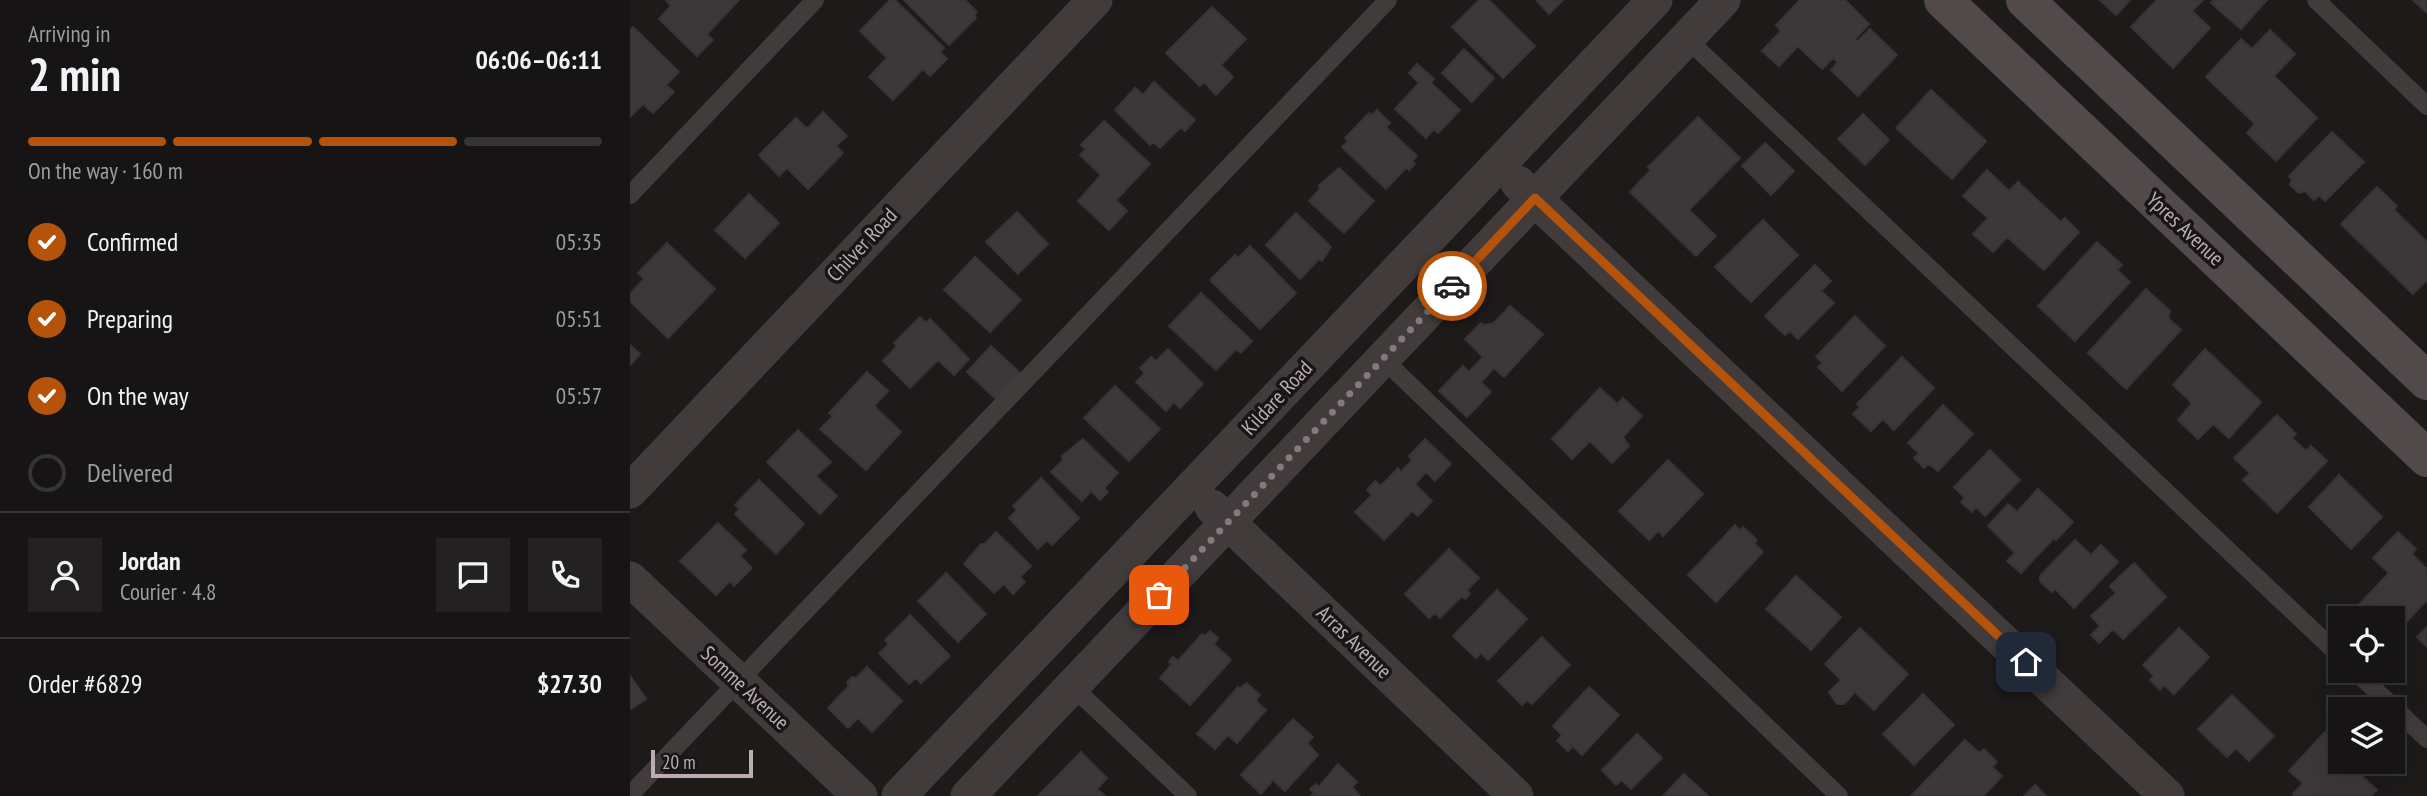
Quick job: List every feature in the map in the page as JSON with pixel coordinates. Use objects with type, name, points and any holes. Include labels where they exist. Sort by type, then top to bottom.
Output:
[{"type":"main road","name":"Ypres Avenue","points":[[1943,0],[2427,458]]},
{"type":"main road","points":[[2025,0],[2427,381]]},
{"type":"street","name":"Chilver Road","points":[[630,491],[1095,0]]},
{"type":"street","name":"Kildare Road","points":[[899,796],[1655,0]]},
{"type":"street","points":[[968,796],[1723,0]]},
{"type":"street","points":[[1499,164],[2167,796]]},
{"type":"street","name":"Arras Avenue","points":[[1192,487],[1517,796]]},
{"type":"street","name":"Somme Avenue","points":[[630,579],[860,796]]},
{"type":"lane","points":[[630,195],[815,0]]},
{"type":"lane","points":[[630,795],[1388,0]]},
{"type":"lane","points":[[2316,0],[2427,106]]},
{"type":"lane","points":[[1686,38],[2328,645]]},
{"type":"lane","points":[[1383,359],[1839,796]]},
{"type":"lane","points":[[2368,683],[2427,739]]},
{"type":"lane","points":[[1072,687],[1188,796]]},
{"type":"building","points":[[666,0],[739,0],[707,34],[713,40],[697,56],[659,19],[671,6]]},
{"type":"building","points":[[890,0],[895,0],[944,48],[940,52],[947,59],[930,76],[923,69],[893,100],[869,77],[887,58],[860,31]]},
{"type":"building","points":[[904,0],[965,0],[977,12],[974,16],[976,18],[949,45]]},
{"type":"building","points":[[1479,0],[1489,0],[1535,46],[1503,78],[1452,27]]},
{"type":"building","points":[[1536,0],[1563,0],[1549,14]]},
{"type":"building","points":[[1800,0],[1845,0],[1869,24],[1855,39],[1857,42],[1870,29],[1897,55],[1858,96],[1831,70],[1838,62],[1833,58],[1822,69],[1798,46],[1779,66],[1762,51],[1781,31],[1776,25]]},
{"type":"building","points":[[2100,0],[2130,0],[2116,15]]},
{"type":"building","points":[[2157,0],[2203,0],[2192,11],[2210,28],[2173,68],[2131,27]]},
{"type":"building","points":[[2214,0],[2267,0],[2241,29],[2211,3]]},
{"type":"building","points":[[2413,0],[2427,0],[2427,13]]},
{"type":"building","points":[[1212,7],[1246,39],[1221,65],[1233,77],[1216,95],[1204,82],[1200,86],[1166,53]]},
{"type":"building","points":[[633,27],[679,72],[666,85],[674,92],[653,113],[643,104],[630,117],[630,30]]},
{"type":"building","points":[[2270,30],[2295,54],[2274,76],[2317,118],[2276,161],[2247,133],[2255,124],[2206,77],[2241,39],[2252,49]]},
{"type":"building","points":[[1464,49],[1494,78],[1472,102],[1442,73]]},
{"type":"building","points":[[1417,64],[1434,79],[1431,83],[1460,110],[1438,133],[1434,129],[1426,138],[1395,109],[1419,83],[1409,73]]},
{"type":"building","points":[[1154,82],[1195,120],[1185,131],[1181,127],[1160,148],[1153,142],[1150,145],[1115,110],[1135,88],[1143,95]]},
{"type":"building","points":[[1931,90],[1986,141],[1952,179],[1896,128]]},
{"type":"building","points":[[1377,110],[1390,123],[1386,127],[1417,156],[1412,161],[1415,164],[1409,170],[1407,167],[1386,189],[1342,147],[1348,141],[1345,138],[1369,113],[1372,115]]},
{"type":"building","points":[[823,112],[847,136],[836,146],[843,153],[808,189],[787,168],[779,176],[759,155],[796,118],[807,129]]},
{"type":"building","points":[[1863,114],[1889,140],[1865,165],[1838,139]]},
{"type":"building","points":[[1698,117],[1740,158],[1689,210],[1716,236],[1696,256],[1630,192],[1651,170],[1648,167]]},
{"type":"building","points":[[1104,121],[1150,164],[1116,200],[1127,211],[1109,230],[1078,201],[1101,175],[1080,155],[1086,149],[1081,145]]},
{"type":"building","points":[[2332,132],[2364,162],[2325,201],[2319,195],[2314,200],[2305,191],[2299,193],[2290,185],[2292,179],[2289,176]]},
{"type":"building","points":[[1765,143],[1794,171],[1771,195],[1742,166]]},
{"type":"building","points":[[1339,168],[1374,201],[1344,233],[1309,201],[1320,189],[1319,185]]},
{"type":"building","points":[[1987,170],[2009,191],[2018,182],[2061,222],[2065,218],[2079,232],[2044,270],[2007,237],[1993,252],[1973,234],[1988,218],[1963,196]]},
{"type":"building","points":[[2377,187],[2397,206],[2394,210],[2427,242],[2427,280],[2413,294],[2341,224]]},
{"type":"building","points":[[749,194],[779,223],[745,258],[715,230]]},
{"type":"building","points":[[1017,212],[1048,244],[1018,274],[986,242]]},
{"type":"building","points":[[1296,213],[1331,247],[1322,261],[1319,259],[1300,279],[1266,245]]},
{"type":"building","points":[[1763,220],[1798,255],[1751,302],[1715,267]]},
{"type":"building","points":[[2097,242],[2122,265],[2117,270],[2130,282],[2075,341],[2038,306]]},
{"type":"building","points":[[667,243],[715,289],[668,338],[630,301],[630,294],[644,279],[638,273]]},
{"type":"building","points":[[1250,246],[1296,293],[1260,329],[1210,280],[1235,255],[1238,258]]},
{"type":"building","points":[[975,257],[1021,300],[990,332],[944,290]]},
{"type":"building","points":[[1815,265],[1831,281],[1821,291],[1834,303],[1798,339],[1790,331],[1785,335],[1765,316]]},
{"type":"building","points":[[2146,289],[2170,311],[2168,318],[2181,330],[2126,389],[2088,353]]},
{"type":"building","points":[[1201,293],[1252,341],[1241,353],[1236,349],[1216,370],[1169,326]]},
{"type":"building","points":[[1510,306],[1543,334],[1504,377],[1494,368],[1481,382],[1491,392],[1467,417],[1439,391],[1463,366],[1469,372],[1483,357],[1465,339],[1481,323],[1494,323]]},
{"type":"building","points":[[1855,316],[1885,346],[1842,391],[1818,367],[1823,363],[1816,357]]},
{"type":"building","points":[[920,317],[926,323],[930,319],[969,359],[954,375],[938,360],[910,388],[883,361],[897,346],[894,343]]},
{"type":"building","points":[[630,345],[640,354],[630,365]]},
{"type":"building","points":[[991,346],[1021,374],[997,400],[967,372]]},
{"type":"building","points":[[1168,349],[1203,384],[1180,408],[1174,402],[1166,411],[1136,382],[1145,373],[1140,368],[1151,357],[1156,361]]},
{"type":"building","points":[[2205,349],[2261,402],[2229,438],[2213,424],[2198,439],[2178,420],[2192,403],[2173,385]]},
{"type":"building","points":[[1902,357],[1934,388],[1894,430],[1883,419],[1871,431],[1853,414],[1860,407],[1857,404]]},
{"type":"building","points":[[867,372],[888,391],[874,406],[901,432],[866,470],[820,429],[833,416],[829,413]]},
{"type":"building","points":[[1115,386],[1160,429],[1129,461],[1084,418]]},
{"type":"building","points":[[1600,388],[1617,404],[1623,398],[1642,416],[1623,437],[1629,446],[1612,463],[1590,441],[1572,459],[1552,439]]},
{"type":"building","points":[[1943,405],[1973,434],[1938,471],[1929,464],[1924,468],[1914,458],[1919,453],[1908,443]]},
{"type":"building","points":[[2277,415],[2296,434],[2292,438],[2306,451],[2311,446],[2327,461],[2277,513],[2243,480],[2250,473],[2234,458]]},
{"type":"building","points":[[798,430],[831,462],[816,476],[837,496],[820,514],[767,462]]},
{"type":"building","points":[[1083,439],[1118,473],[1104,488],[1108,492],[1100,500],[1091,491],[1082,501],[1051,472],[1063,460],[1062,456]]},
{"type":"building","points":[[1425,439],[1451,464],[1435,481],[1426,472],[1415,484],[1432,501],[1418,516],[1412,511],[1384,540],[1355,512],[1372,495],[1367,490],[1375,481],[1381,486],[1398,468],[1401,472],[1412,460],[1409,456]]},
{"type":"building","points":[[1990,450],[2020,480],[1985,516],[1976,507],[1972,512],[1961,502],[1965,498],[1954,487]]},
{"type":"building","points":[[1668,460],[1703,494],[1663,536],[1658,531],[1649,540],[1619,511]]},
{"type":"building","points":[[2339,475],[2382,517],[2351,549],[2309,507]]},
{"type":"building","points":[[1041,478],[1079,518],[1052,545],[1047,540],[1038,549],[1009,518],[1017,510],[1013,506]]},
{"type":"building","points":[[759,480],[804,524],[776,554],[735,514],[740,509],[735,505]]},
{"type":"building","points":[[2038,489],[2073,522],[2021,573],[2007,561],[2015,553],[1988,526],[2008,504],[2017,512]]},
{"type":"building","points":[[718,523],[746,550],[740,556],[752,568],[734,586],[730,581],[716,595],[680,561]]},
{"type":"building","points":[[1735,525],[1740,531],[1743,527],[1757,540],[1754,543],[1763,552],[1716,602],[1688,575]]},
{"type":"building","points":[[996,532],[1031,566],[1020,577],[1025,582],[1013,594],[1004,584],[994,593],[964,564],[981,544],[985,544]]},
{"type":"building","points":[[2398,532],[2416,549],[2412,554],[2427,569],[2427,600],[2405,623],[2405,606],[2358,606],[2389,573],[2373,558]]},
{"type":"building","points":[[2075,540],[2091,555],[2101,545],[2118,562],[2074,608],[2055,589],[2052,592],[2040,581],[2040,576]]},
{"type":"building","points":[[1449,549],[1479,578],[1467,590],[1470,594],[1465,599],[1462,596],[1440,618],[1435,613],[1429,618],[1405,594]]},
{"type":"building","points":[[2134,563],[2166,597],[2123,639],[2113,629],[2099,643],[2091,635],[2100,626],[2091,616],[2116,593],[2110,586]]},
{"type":"building","points":[[946,573],[986,614],[958,642],[918,601]]},
{"type":"building","points":[[1796,576],[1841,617],[1811,650],[1766,609]]},
{"type":"building","points":[[1497,590],[1527,619],[1488,660],[1481,653],[1476,658],[1453,636]]},
{"type":"building","points":[[910,615],[950,656],[921,683],[916,678],[909,684],[879,653],[889,644],[885,640]]},
{"type":"building","points":[[2427,627],[2427,647],[2417,637]]},
{"type":"building","points":[[1860,628],[1908,674],[1874,710],[1855,692],[1844,704],[1837,704],[1829,692],[1841,680],[1825,664]]},
{"type":"building","points":[[2179,628],[2209,657],[2174,694],[2164,685],[2160,690],[2150,680],[2154,676],[2143,665]]},
{"type":"building","points":[[1210,631],[1218,638],[1214,644],[1231,660],[1190,705],[1160,678],[1172,664],[1169,662],[1173,657],[1178,661],[1202,634],[1205,636]]},
{"type":"building","points":[[1542,637],[1570,665],[1532,704],[1527,700],[1522,705],[1498,681]]},
{"type":"building","points":[[867,667],[902,701],[872,732],[858,718],[848,728],[828,708],[849,686],[847,682],[852,677],[856,678]]},
{"type":"building","points":[[630,676],[646,699],[631,709],[630,708]]},
{"type":"building","points":[[1246,683],[1260,695],[1256,701],[1266,710],[1237,743],[1228,735],[1215,749],[1197,734],[1238,687],[1240,689]]},
{"type":"building","points":[[1589,687],[1619,715],[1582,755],[1573,746],[1568,751],[1557,741],[1562,735],[1553,726]]},
{"type":"building","points":[[1923,694],[1954,725],[1914,765],[1883,734]]},
{"type":"building","points":[[2232,695],[2274,736],[2249,761],[2236,748],[2227,757],[2198,729]]},
{"type":"building","points":[[1293,719],[1313,737],[1307,743],[1318,755],[1285,791],[1273,780],[1261,794],[1241,775]]},
{"type":"building","points":[[2325,732],[2328,735],[2328,774],[2360,774],[2377,790],[2371,796],[2295,796],[2293,794],[2303,783],[2289,771]]},
{"type":"building","points":[[1637,734],[1662,758],[1631,789],[1622,780],[1616,785],[1602,770]]},
{"type":"building","points":[[1965,740],[1979,753],[1984,749],[1997,762],[1992,767],[2002,776],[1983,796],[1911,796]]},
{"type":"building","points":[[1081,752],[1107,778],[1097,789],[1105,796],[1038,796]]},
{"type":"building","points":[[1338,764],[1357,782],[1352,787],[1360,796],[1311,796],[1314,793],[1310,789],[1316,784],[1319,787]]},
{"type":"building","points":[[1684,774],[1708,796],[1663,796]]},
{"type":"building","points":[[2035,785],[2046,796],[2024,796]]},
{"type":"way so far","points":[[1159,595],[1452,286]]},
{"type":"route","points":[[1452,286],[1535,198],[2026,662]]}]
